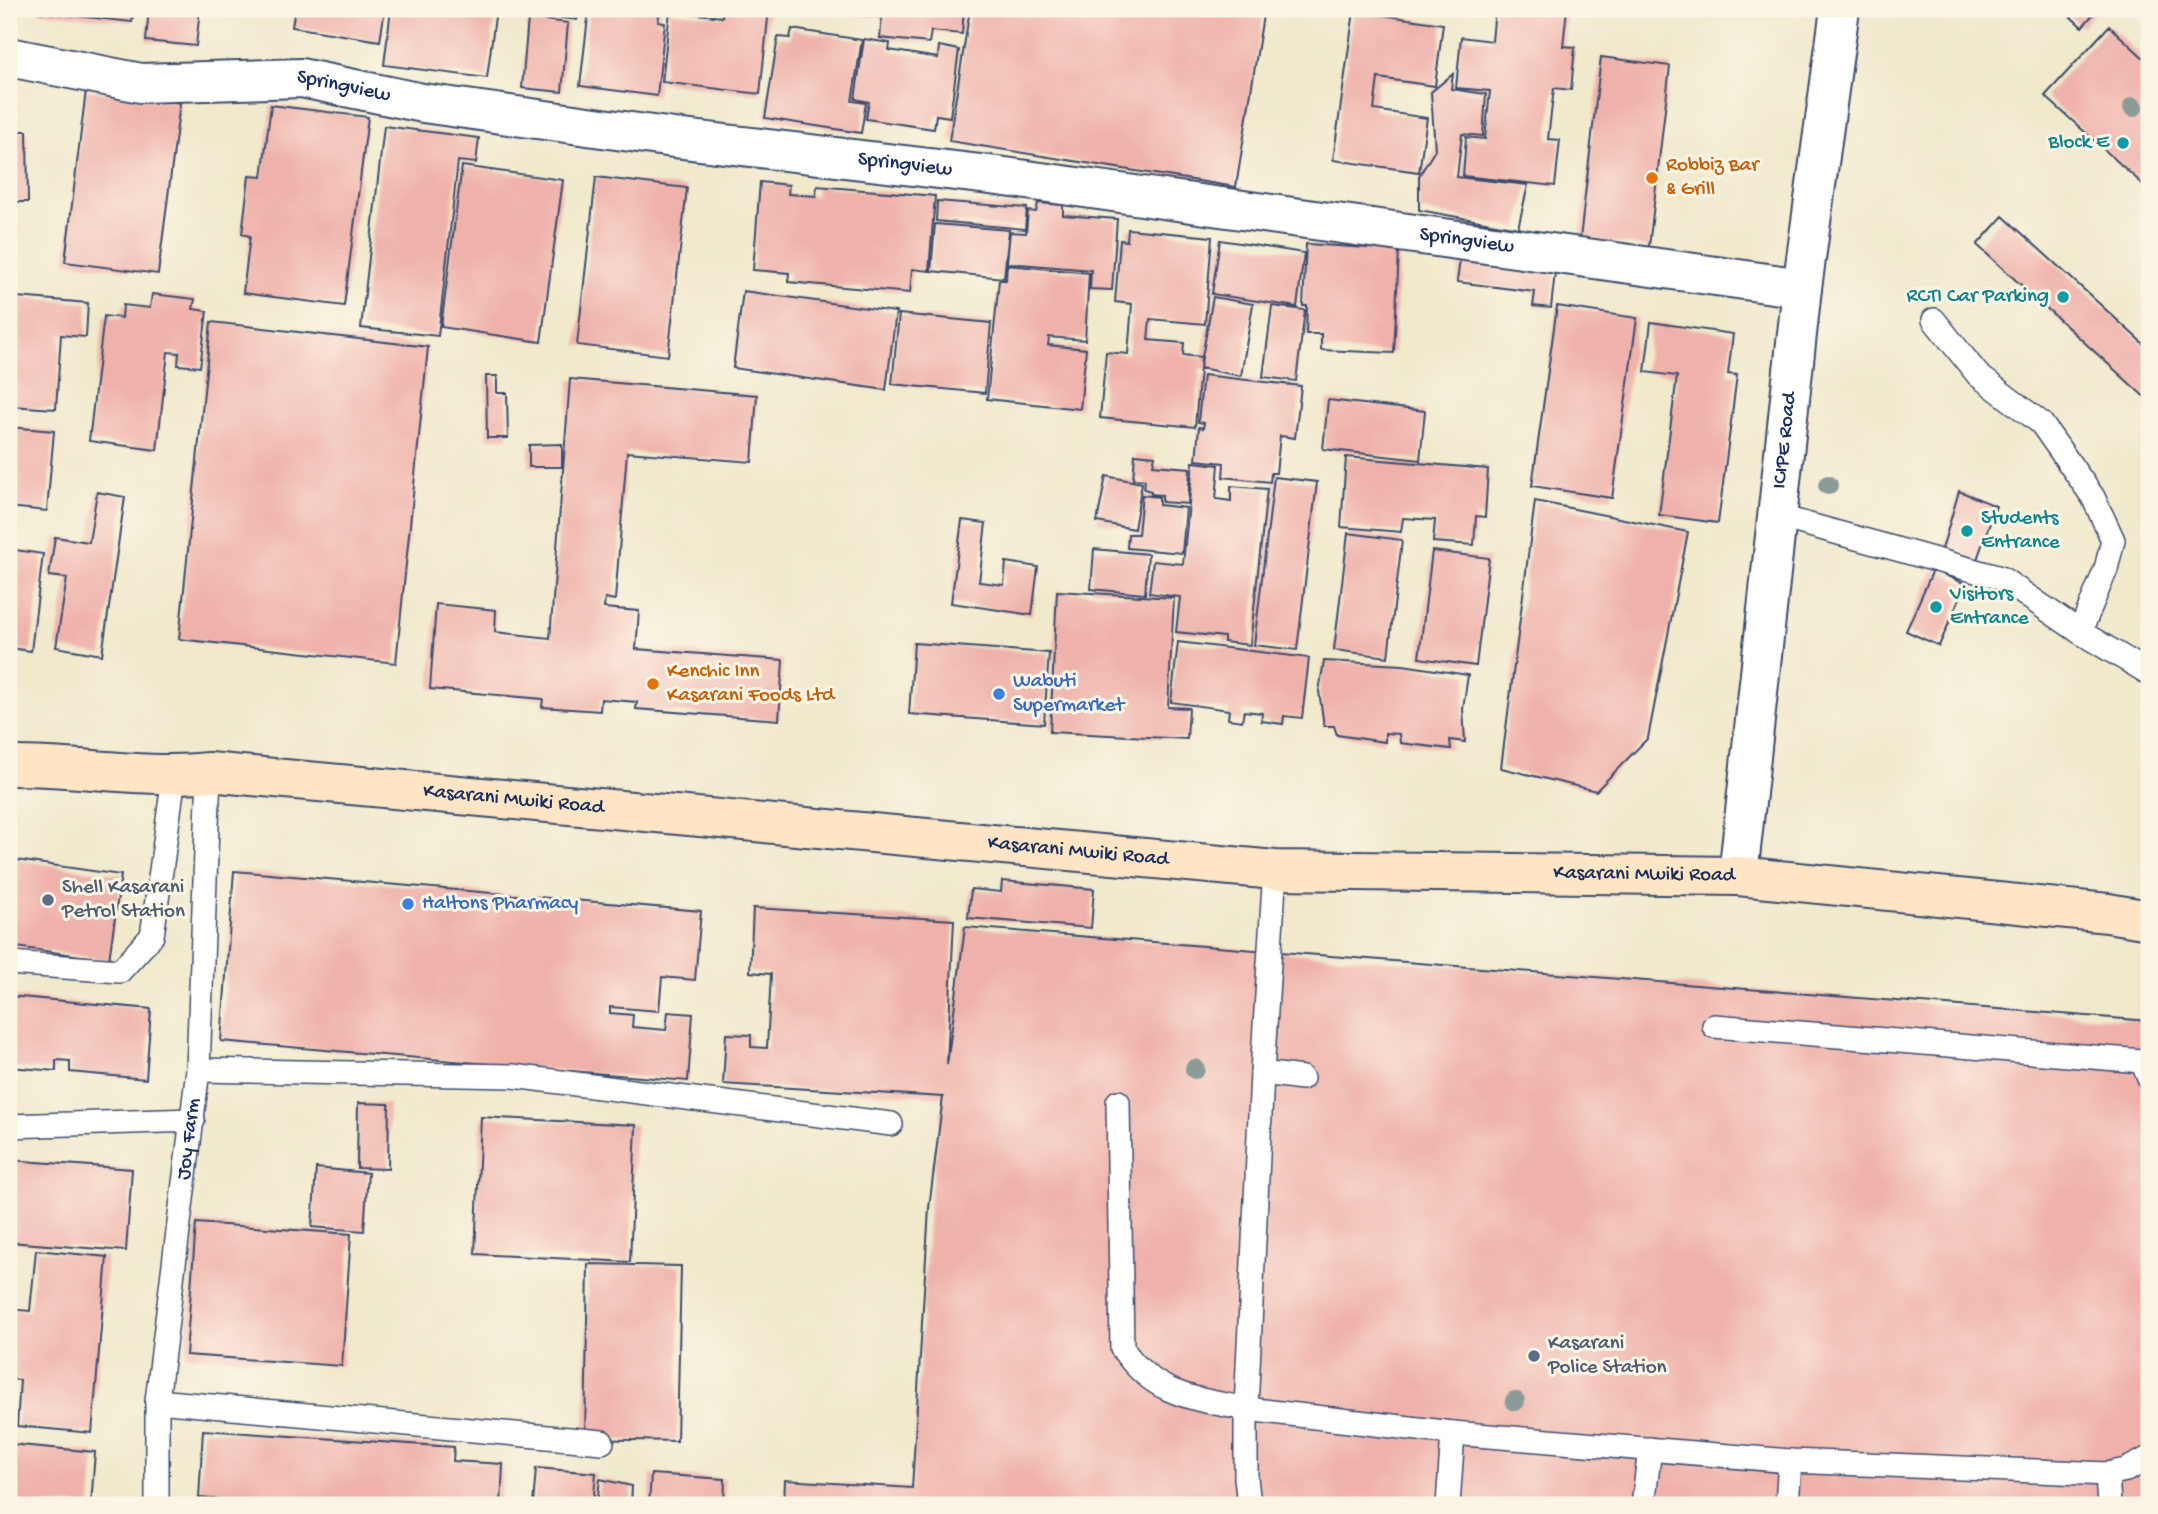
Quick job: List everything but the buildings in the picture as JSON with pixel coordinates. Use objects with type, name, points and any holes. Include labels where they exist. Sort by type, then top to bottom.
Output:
[{"type":"main road","name":"Kasarani Mwiki Road","points":[[9,766],[40,765],[192,774],[1275,870],[1738,876],[2108,913],[2149,920]]},
{"type":"street","name":"ICIPE Road","points":[[1738,876],[1801,288],[1840,9]]},
{"type":"street","name":"Springview","points":[[9,57],[141,83],[301,78],[423,103],[660,136],[998,176],[1801,288]]},
{"type":"lane","points":[[1934,320],[1978,375],[2041,424],[2093,497],[2113,540],[2106,569],[2080,632]]},
{"type":"lane","points":[[1777,516],[2001,578],[2080,632],[2149,673]]},
{"type":"lane","points":[[9,964],[120,971],[152,936],[192,774]]},
{"type":"lane","name":"Joy Farm","points":[[157,1505],[157,1401],[198,1070],[192,774]]},
{"type":"lane","points":[[1249,1505],[1245,1409],[1275,870]]},
{"type":"lane","points":[[1714,1026],[2142,1061],[2149,1078]]},
{"type":"lane","points":[[198,1070],[513,1076],[891,1124]]},
{"type":"lane","points":[[1262,1073],[1302,1077]]},
{"type":"lane","points":[[1118,1102],[1122,1348],[1136,1368],[1154,1382],[1182,1396],[1245,1409],[1453,1433],[1790,1461],[2107,1474],[2126,1470],[2149,1458]]},
{"type":"lane","points":[[9,1126],[192,1120]]},
{"type":"lane","points":[[157,1401],[602,1442]]},
{"type":"lane","points":[[1448,1505],[1453,1433]]},
{"type":"lane","points":[[1643,1505],[1650,1449]]},
{"type":"lane","points":[[1787,1505],[1790,1461]]},
{"type":"lane","points":[[2107,1474],[2109,1505]]},
{"type":"place","name":"Block E","points":[[2123,143]]},
{"type":"place","name":"Robbiz Bar & Grill","points":[[1652,178]]},
{"type":"place","name":"RCTI Car Parking","points":[[2063,297]]},
{"type":"place","name":"Students Entrance","points":[[1967,531]]},
{"type":"place","name":"Visitors Entrance","points":[[1936,607]]},
{"type":"place","name":"Kenchic Inn Kasarani Foods Ltd","points":[[653,684]]},
{"type":"place","name":"Wabuti Supermarket","points":[[999,694]]},
{"type":"place","name":"Shell Kasarani Petrol Station","points":[[48,900]]},
{"type":"place","name":"Haltons Pharmacy","points":[[408,904]]},
{"type":"place","name":"Kasarani Police Station","points":[[1534,1356]]}]
